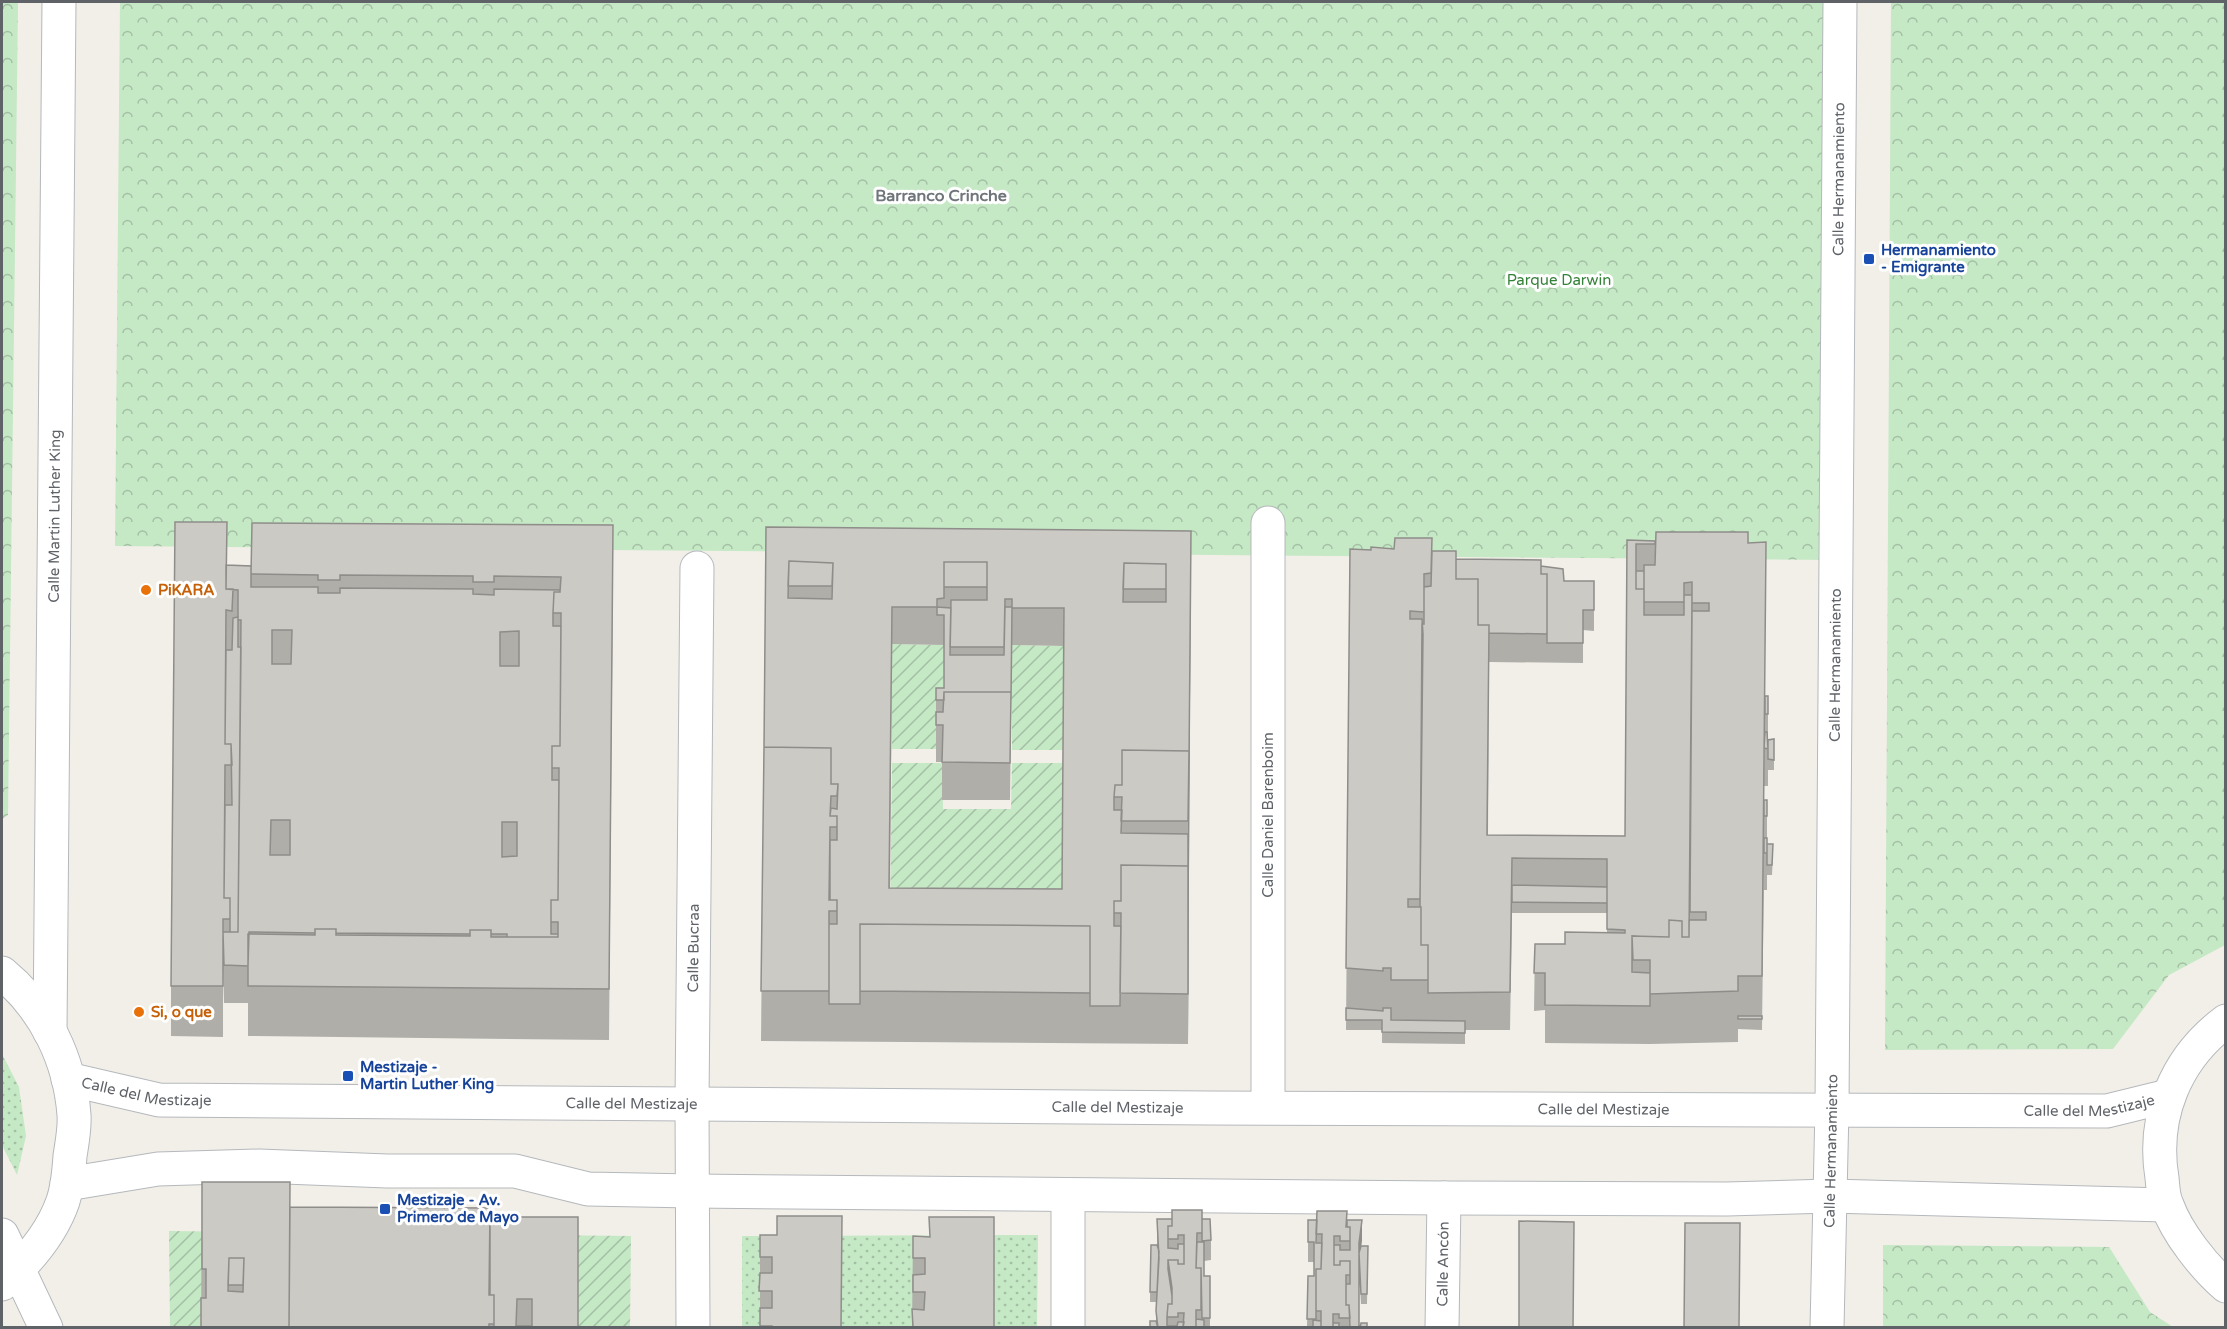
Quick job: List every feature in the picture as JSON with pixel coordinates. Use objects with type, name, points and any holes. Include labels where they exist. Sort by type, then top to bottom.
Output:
[{"type":"street","name":"Calle Martin Luther King","points":[[50,1032],[59,2]]},
{"type":"street","name":"Calle Hermanamiento","points":[[1827,1328],[1832,1108],[1840,2]]},
{"type":"street","name":"Calle Daniel Barenboim","points":[[1268,523],[1268,1107]]},
{"type":"street","name":"Calle Bucraa","points":[[693,1328],[692,1103],[697,568]]},
{"type":"street","points":[[2,973],[40,1013],[61,1051],[75,1116],[67,1184],[62,1203],[43,1239],[10,1277]]},
{"type":"street","points":[[2226,1021],[2206,1035],[2184,1062],[2168,1096],[2158,1151],[2166,1205],[2204,1267],[2226,1286]]},
{"type":"street","name":"Calle del Mestizaje","points":[[68,1080],[159,1100],[2107,1111],[2168,1096]]},
{"type":"street","points":[[67,1184],[158,1169],[259,1166],[387,1171],[515,1171],[588,1189],[1068,1196],[1727,1199],[1830,1196],[2166,1205]]},
{"type":"street","points":[[1068,1196],[1068,1328]]},
{"type":"street","name":"Calle Ancón","points":[[1442,1328],[1444,1198]]},
{"type":"street","points":[[2,1235],[10,1277],[45,1328]]},
{"type":"green space","points":[[2,2],[18,2],[8,815],[2,819]]},
{"type":"green space","name":"Parque Darwin","points":[[120,2],[1840,2],[1836,560],[115,546]]},
{"type":"green space","points":[[1891,2],[2225,2],[2225,945],[2169,975],[2113,1049],[1885,1050]]},
{"type":"green space","points":[[892,644],[944,645],[943,717],[937,717],[936,730],[943,749],[892,749]]},
{"type":"green space","points":[[1012,645],[1064,646],[1063,750],[1012,750]]},
{"type":"green space","points":[[892,763],[942,763],[943,809],[1011,809],[1012,763],[1063,763],[1062,926],[890,924]]},
{"type":"green space","points":[[2,1054],[19,1087],[26,1136],[17,1175],[2,1145]]},
{"type":"green space","points":[[169,1231],[631,1236],[630,1327],[170,1327]]},
{"type":"green space","points":[[1038,1235],[1037,1327],[742,1328],[742,1236]]},
{"type":"green space","points":[[1883,1245],[2109,1247],[2150,1312],[2173,1327],[1883,1327]]},
{"type":"building","points":[[175,522],[227,522],[226,589],[233,589],[232,611],[226,610],[225,744],[231,744],[232,765],[225,765],[224,898],[230,898],[230,919],[223,919],[223,986],[171,986]]},
{"type":"building","points":[[252,523],[613,525],[609,989],[248,986],[248,934],[315,935],[315,929],[336,929],[336,935],[470,936],[470,930],[491,930],[491,937],[558,937],[558,922],[551,922],[551,900],[558,900],[559,768],[552,768],[552,746],[560,746],[561,613],[553,613],[554,592],[560,592],[561,577],[494,576],[494,582],[473,582],[473,576],[340,575],[340,580],[318,580],[318,575],[251,574]]},
{"type":"building","points":[[766,527],[1191,531],[1189,763],[1189,751],[1122,750],[1122,785],[1115,785],[1114,797],[1114,810],[1122,810],[1121,833],[1188,834],[1188,866],[1121,865],[1121,901],[1114,901],[1114,926],[1121,926],[1120,1006],[1090,1006],[1090,926],[860,924],[860,1004],[829,1004],[829,924],[837,924],[837,900],[830,900],[830,840],[837,840],[837,816],[830,816],[831,808],[837,809],[838,784],[831,784],[831,748],[764,747]],"holes":[[[789,561],[833,563],[832,599],[788,598]],[[944,562],[987,562],[987,600],[951,600],[950,647],[1004,647],[1005,599],[1012,599],[1012,608],[1064,608],[1062,889],[889,888],[892,607],[937,607],[937,599],[944,598]],[[1124,563],[1166,564],[1166,602],[1123,602]]]},
{"type":"building","points":[[1656,532],[1748,532],[1748,543],[1766,542],[1762,976],[1738,976],[1738,991],[1650,994],[1650,960],[1633,960],[1632,936],[1669,937],[1669,920],[1682,921],[1682,937],[1689,937],[1689,920],[1706,920],[1706,912],[1690,912],[1692,611],[1709,611],[1709,603],[1692,603],[1692,582],[1684,583],[1684,602],[1644,602],[1644,565],[1655,565]]},
{"type":"building","points":[[1395,538],[1432,538],[1431,573],[1424,574],[1424,612],[1410,611],[1410,619],[1422,619],[1423,634],[1420,899],[1408,899],[1408,907],[1421,907],[1421,945],[1428,945],[1428,980],[1391,980],[1391,968],[1383,968],[1383,971],[1346,968],[1350,549],[1371,550],[1371,547],[1394,549]]},
{"type":"building","points":[[1627,540],[1655,541],[1655,544],[1636,544],[1636,589],[1644,589],[1644,615],[1684,615],[1684,595],[1692,595],[1689,937],[1682,937],[1682,921],[1669,920],[1669,937],[1632,936],[1632,972],[1650,973],[1650,1006],[1545,1005],[1545,973],[1534,973],[1535,944],[1565,944],[1565,932],[1625,933],[1625,930],[1607,929],[1607,859],[1512,858],[1510,992],[1428,993],[1428,945],[1421,945],[1420,907],[1422,624],[1424,624],[1424,587],[1431,586],[1432,551],[1456,551],[1456,579],[1478,579],[1478,625],[1489,625],[1487,835],[1625,836]]},
{"type":"building","points":[[1456,559],[1541,560],[1541,574],[1547,574],[1547,634],[1489,633],[1489,625],[1478,625],[1478,579],[1456,579]]},
{"type":"building","points":[[789,561],[833,563],[832,586],[788,586]]},
{"type":"building","points":[[944,562],[987,562],[987,587],[944,587]]},
{"type":"building","points":[[1124,563],[1166,564],[1166,589],[1123,589]]},
{"type":"building","points":[[226,565],[251,566],[251,587],[318,587],[318,593],[340,593],[340,588],[473,589],[473,594],[494,595],[494,589],[560,590],[560,592],[554,592],[553,626],[561,626],[560,746],[552,746],[552,780],[559,780],[558,900],[551,900],[551,934],[558,934],[558,937],[507,937],[507,934],[491,934],[491,930],[470,930],[470,934],[336,933],[336,929],[315,929],[315,933],[249,932],[248,966],[224,965],[223,932],[238,932],[241,620],[238,620],[238,590],[226,589]],"holes":[[[272,630],[292,630],[291,664],[272,664]],[[519,631],[519,666],[500,666],[500,632]],[[271,820],[290,820],[290,855],[270,855]],[[502,822],[517,822],[517,856],[502,857]]]},
{"type":"building","points":[[1541,566],[1563,569],[1564,581],[1594,581],[1594,610],[1583,610],[1583,643],[1547,643],[1547,574],[1541,574]]},
{"type":"building","points":[[1636,571],[1644,571],[1644,589],[1636,589]]},
{"type":"building","points":[[937,607],[951,608],[950,655],[1004,655],[1005,607],[1012,607],[1011,700],[1011,692],[944,692],[944,700],[936,700],[936,688],[944,688],[944,615],[937,615]]},
{"type":"building","points":[[238,617],[238,647],[241,647],[238,932],[230,932],[230,898],[224,898],[225,805],[232,805],[231,744],[225,744],[226,650],[232,650],[233,618]]},
{"type":"building","points":[[944,692],[1011,692],[1010,763],[942,762],[943,725],[936,725],[936,712],[943,712]]},
{"type":"building","points":[[1765,696],[1768,696],[1768,714],[1765,714]]},
{"type":"building","points":[[1765,732],[1767,732],[1768,749],[1764,748]]},
{"type":"building","points":[[1774,739],[1774,760],[1768,759],[1768,740]]},
{"type":"building","points":[[764,747],[831,748],[831,784],[838,784],[837,796],[831,796],[830,816],[837,816],[837,827],[830,827],[829,900],[837,900],[837,911],[829,911],[829,991],[761,991]]},
{"type":"building","points":[[1122,750],[1189,751],[1188,821],[1121,821],[1122,797],[1114,797],[1115,785],[1122,785]]},
{"type":"building","points":[[1764,800],[1767,800],[1767,816],[1764,816]]},
{"type":"building","points":[[1764,838],[1767,838],[1767,853],[1764,853]]},
{"type":"building","points":[[1767,844],[1773,844],[1772,865],[1767,865]]},
{"type":"building","points":[[1121,865],[1188,866],[1188,994],[1120,993],[1121,913],[1114,913],[1114,901],[1121,901]]},
{"type":"building","points":[[1512,885],[1607,887],[1607,903],[1512,902]]},
{"type":"building","points":[[860,924],[1090,926],[1090,993],[860,991]]},
{"type":"building","points":[[1346,1008],[1383,1011],[1383,1008],[1391,1008],[1391,1020],[1465,1021],[1465,1033],[1382,1032],[1382,1020],[1346,1020]]},
{"type":"building","points":[[1738,1016],[1762,1016],[1762,1019],[1738,1019]]},
{"type":"building","points":[[202,1182],[290,1182],[289,1328],[201,1328],[201,1298],[206,1298],[206,1269],[202,1269]],"holes":[[[229,1258],[244,1258],[243,1292],[228,1291]]]},
{"type":"building","points":[[290,1207],[490,1208],[489,1295],[494,1295],[494,1324],[489,1324],[489,1328],[289,1328]]},
{"type":"building","points":[[1172,1210],[1202,1210],[1202,1233],[1197,1233],[1196,1268],[1201,1268],[1201,1310],[1196,1310],[1196,1328],[1183,1328],[1184,1313],[1178,1313],[1178,1317],[1167,1317],[1168,1304],[1172,1304],[1168,1260],[1178,1260],[1178,1264],[1184,1264],[1184,1235],[1178,1235],[1178,1239],[1168,1239],[1168,1226],[1172,1226]]},
{"type":"building","points":[[1317,1211],[1347,1211],[1346,1227],[1350,1227],[1350,1241],[1340,1241],[1340,1236],[1334,1236],[1334,1265],[1340,1265],[1340,1261],[1350,1261],[1350,1275],[1346,1275],[1346,1305],[1349,1305],[1350,1318],[1339,1318],[1339,1314],[1333,1314],[1333,1328],[1321,1328],[1321,1311],[1316,1311],[1316,1269],[1321,1269],[1322,1234],[1316,1234]]},
{"type":"building","points":[[777,1216],[842,1216],[841,1328],[760,1326],[760,1308],[772,1308],[772,1291],[759,1291],[760,1273],[772,1273],[772,1257],[760,1257],[760,1235],[777,1235]]},
{"type":"building","points":[[490,1217],[578,1217],[578,1328],[494,1328],[494,1295],[490,1295]],"holes":[[[517,1299],[532,1299],[532,1326],[516,1326]]]},
{"type":"building","points":[[929,1217],[994,1217],[994,1328],[913,1327],[912,1309],[924,1310],[925,1292],[913,1292],[913,1275],[925,1274],[925,1258],[913,1258],[913,1236],[930,1237]]},
{"type":"building","points":[[1157,1219],[1172,1219],[1172,1226],[1168,1226],[1168,1248],[1178,1249],[1178,1244],[1184,1244],[1184,1264],[1178,1264],[1178,1260],[1168,1260],[1172,1304],[1168,1304],[1167,1317],[1167,1326],[1177,1326],[1178,1322],[1184,1322],[1183,1328],[1158,1328],[1156,1311],[1159,1258]]},
{"type":"building","points":[[1202,1219],[1210,1219],[1211,1240],[1202,1241]]},
{"type":"building","points":[[1308,1220],[1317,1220],[1316,1243],[1322,1243],[1321,1269],[1316,1269],[1316,1319],[1307,1319],[1308,1276],[1314,1276],[1314,1242],[1308,1242]]},
{"type":"building","points":[[1347,1220],[1362,1220],[1359,1243],[1359,1328],[1333,1328],[1333,1323],[1339,1323],[1339,1327],[1350,1327],[1349,1305],[1346,1305],[1346,1284],[1350,1284],[1350,1261],[1340,1261],[1340,1265],[1334,1265],[1334,1245],[1340,1245],[1340,1250],[1350,1250],[1350,1227],[1347,1227]]},
{"type":"building","points":[[1519,1221],[1574,1222],[1573,1328],[1519,1328]]},
{"type":"building","points":[[1685,1223],[1740,1223],[1739,1328],[1684,1328]]},
{"type":"building","points":[[1197,1242],[1204,1242],[1204,1276],[1210,1276],[1210,1318],[1202,1318],[1201,1268],[1196,1268]]},
{"type":"building","points":[[1151,1245],[1157,1245],[1159,1251],[1157,1292],[1150,1292]]},
{"type":"building","points":[[1361,1246],[1368,1246],[1367,1294],[1361,1294],[1359,1253]]},
{"type":"building","points":[[229,1258],[244,1258],[243,1285],[228,1285]]},
{"type":"building","points":[[1196,1319],[1204,1320],[1204,1328],[1196,1328]]},
{"type":"building","points":[[1313,1320],[1321,1321],[1321,1328],[1313,1328]]},
{"type":"building","points":[[1150,1321],[1156,1321],[1158,1328],[1150,1328]]},
{"type":"building","points":[[1361,1323],[1367,1323],[1367,1328],[1360,1328]]},
{"type":"place","name":"Hermanamiento - Emigrante","points":[[1869,259]]},
{"type":"place","name":"PiKARA","points":[[146,590]]},
{"type":"place","name":"Si, o que","points":[[139,1012]]},
{"type":"place","name":"Mestizaje - Martin Luther King","points":[[348,1076]]},
{"type":"place","name":"Mestizaje - Av. Primero de Mayo","points":[[385,1209]]},
{"type":"district","name":"Barranco Crinche","points":[[941,196]]}]
